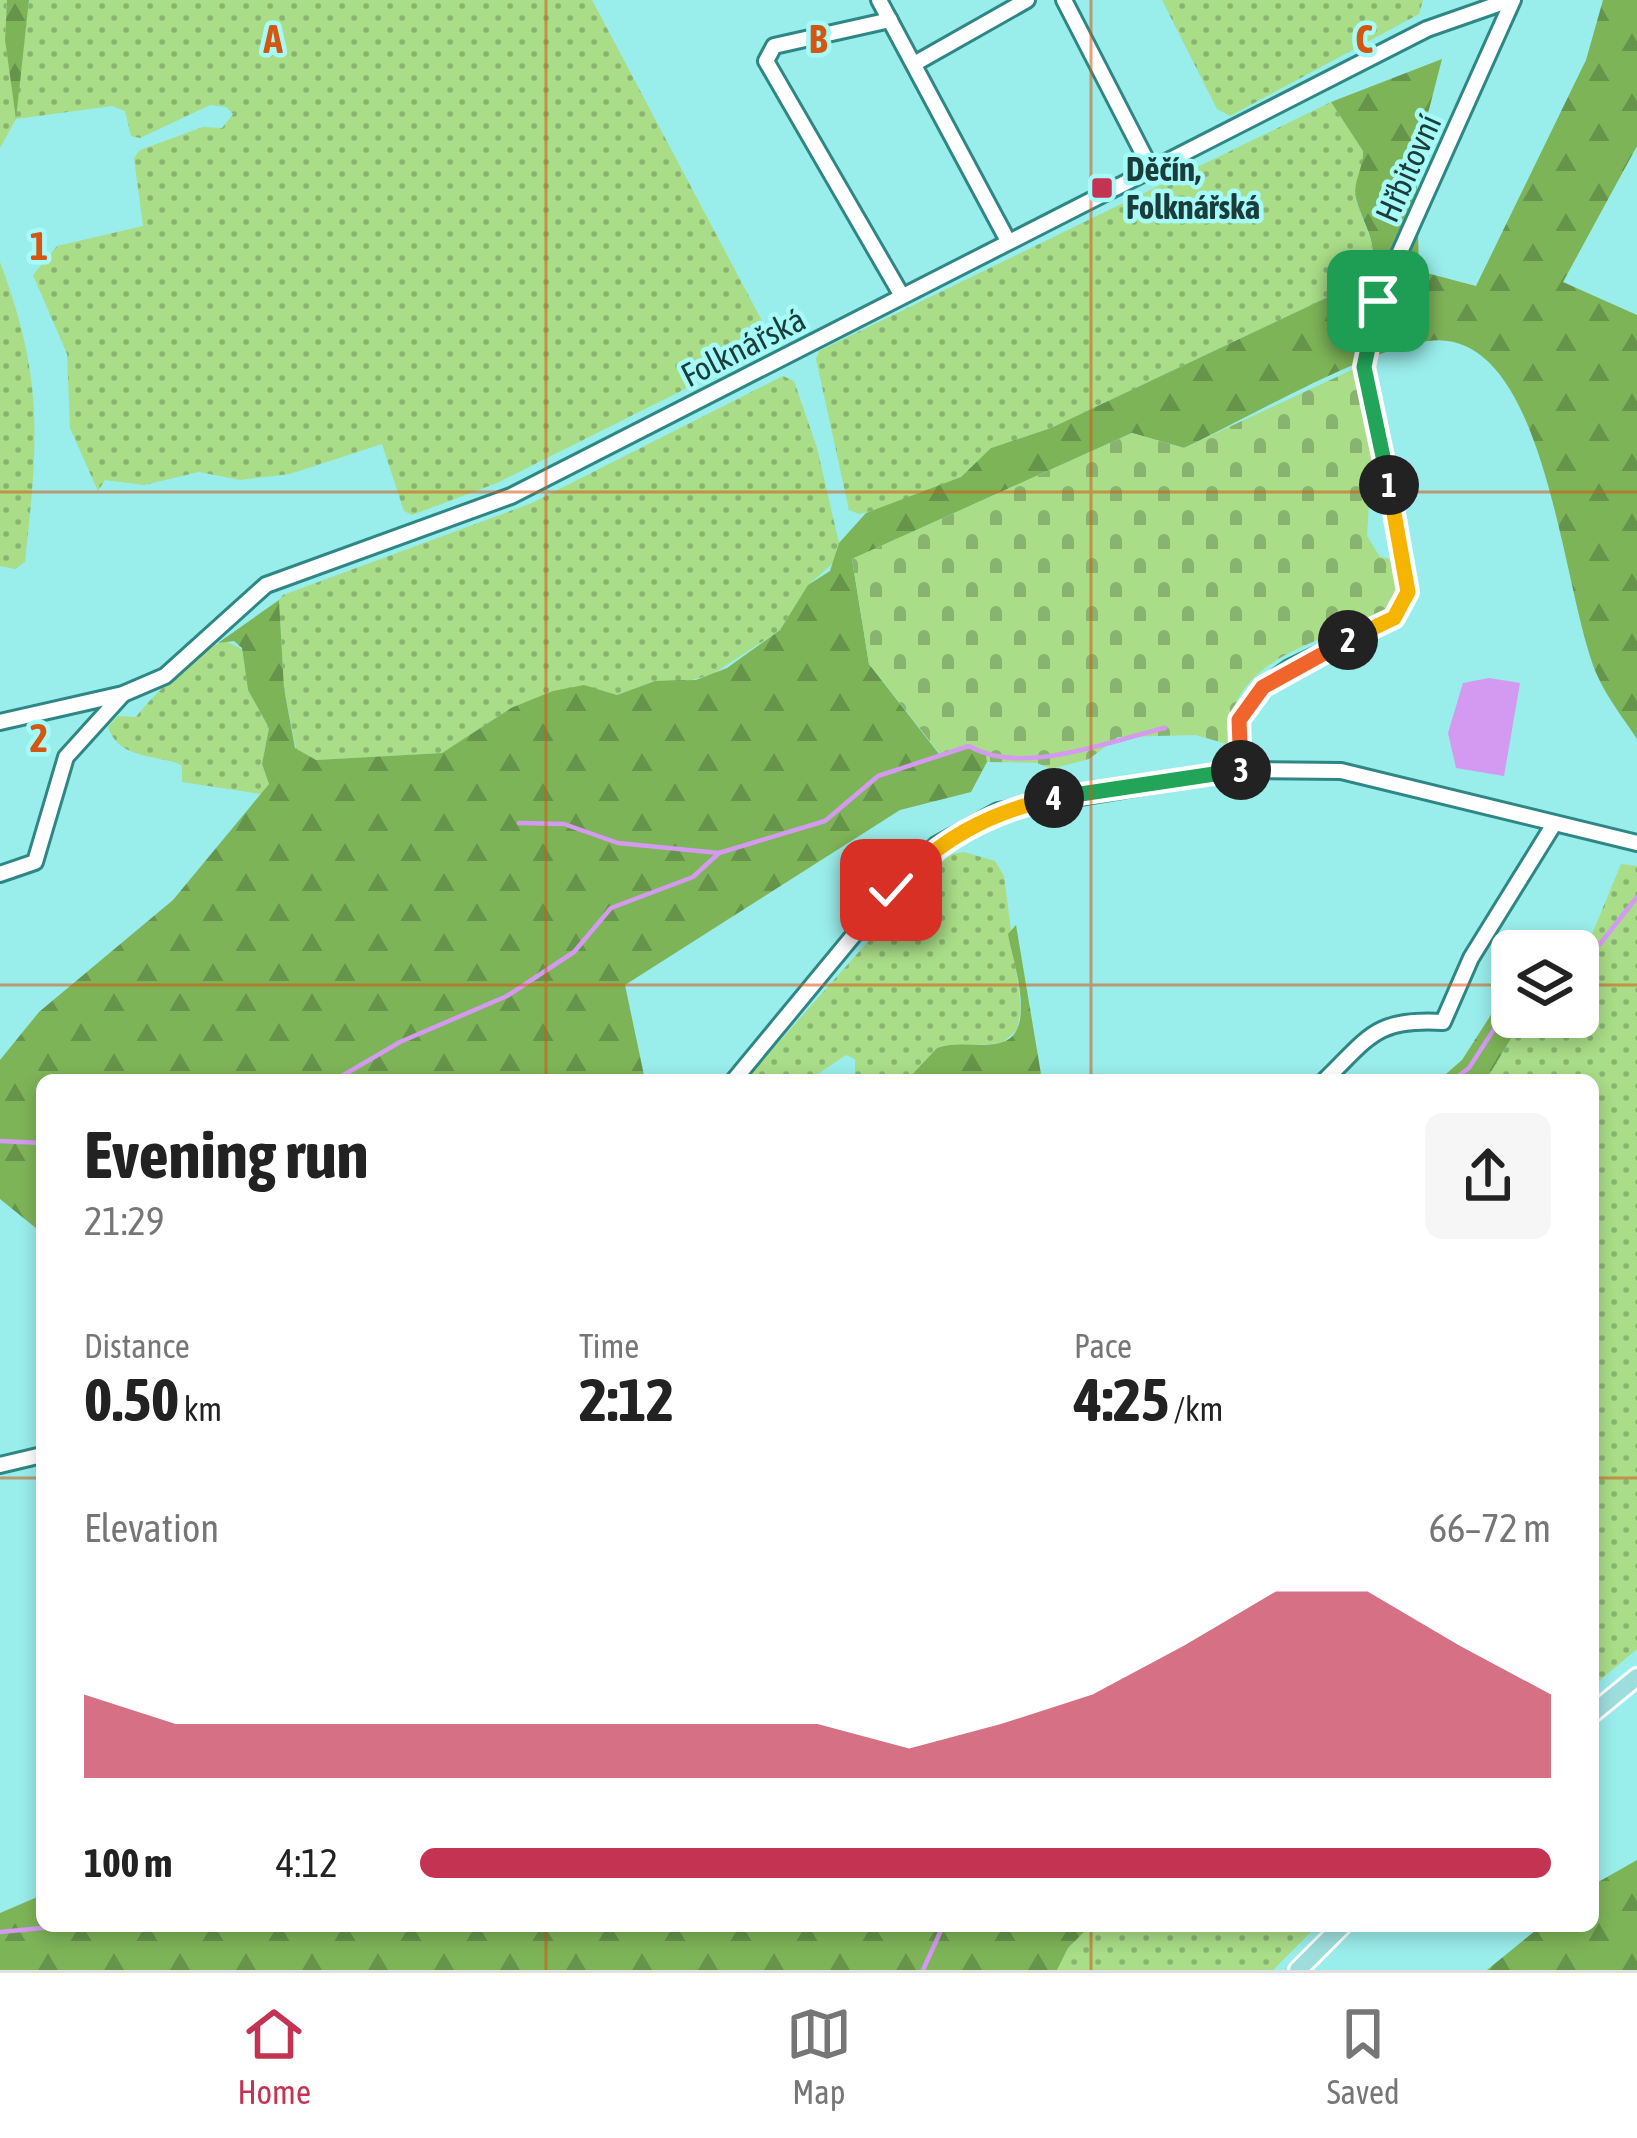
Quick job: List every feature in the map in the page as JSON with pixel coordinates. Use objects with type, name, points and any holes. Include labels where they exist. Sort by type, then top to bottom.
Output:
[{"type":"main road","points":[[1599,1708],[1637,1677]]},
{"type":"main road","points":[[1298,1970],[1336,1932]]},
{"type":"street","points":[[879,0],[1008,242]]},
{"type":"street","points":[[914,64],[1027,0]]},
{"type":"street","points":[[1064,0],[1152,171]]},
{"type":"street","name":"Folknářská","points":[[0,722],[123,694],[165,676],[266,585],[511,496],[1427,29],[1512,0]]},
{"type":"street","name":"Hřbitovní","points":[[1241,770],[1239,720],[1263,687],[1289,668],[1394,618],[1408,592],[1364,367],[1378,301],[1512,0]]},
{"type":"street","points":[[890,20],[774,46],[766,61],[902,296]]},
{"type":"street","points":[[0,874],[35,862],[66,757],[123,694]]},
{"type":"street","points":[[739,1074],[845,941],[935,845],[998,812],[1034,802],[1241,770],[1341,770],[1637,843]]},
{"type":"street","points":[[1332,1074],[1384,1026],[1401,1020],[1443,1022],[1471,958],[1554,824]]},
{"type":"street","points":[[0,1465],[36,1456]]},
{"type":"green space","points":[[0,0],[7,0],[5,40],[16,114],[29,0],[592,0],[771,338],[769,347],[497,483],[412,515],[404,511],[382,444],[290,474],[240,480],[199,472],[144,485],[105,480],[98,491],[70,428],[67,354],[33,275],[57,246],[143,226],[134,158],[140,150],[203,127],[222,128],[233,114],[226,107],[210,105],[140,138],[131,136],[125,111],[112,106],[16,119],[0,148]]},
{"type":"green space","points":[[7,0],[29,0],[16,119],[5,40]]},
{"type":"green space","points":[[1162,0],[1423,0],[1419,14],[1230,116],[1217,109]]},
{"type":"green space","points":[[1603,0],[1637,0],[1637,146],[1563,282],[1637,315],[1637,739],[1598,677],[1544,473],[1525,419],[1500,376],[1469,348],[1428,341],[1403,346],[1340,371],[1184,448],[1132,433],[852,559],[869,664],[939,754],[968,746],[986,751],[987,762],[971,792],[900,810],[625,985],[644,1074],[36,1074],[36,1228],[0,1199],[0,1060],[39,1012],[173,900],[269,784],[262,764],[269,728],[248,690],[242,648],[234,641],[218,643],[279,600],[284,688],[295,748],[316,760],[442,753],[511,708],[553,691],[584,685],[617,695],[655,681],[696,680],[727,668],[780,630],[808,585],[830,571],[839,543],[866,513],[961,477],[991,448],[1051,428],[1364,280],[1373,248],[1355,192],[1363,151],[1331,102],[1442,59],[1416,160],[1419,271],[1476,286],[1586,60]]},
{"type":"green space","points":[[1331,102],[1363,151],[1355,192],[1372,248],[1364,280],[1051,428],[991,448],[961,477],[902,504],[859,514],[849,510],[816,359],[819,351]]},
{"type":"green space","points":[[0,262],[24,342],[34,410],[25,562],[15,569],[0,566]]},
{"type":"green space","points":[[1358,367],[1383,494],[1369,504],[1367,536],[1380,557],[1398,560],[1398,600],[1382,616],[1288,653],[1251,680],[1231,720],[1230,745],[1196,735],[1118,737],[1089,759],[1051,769],[1037,763],[987,762],[986,751],[968,746],[940,754],[869,664],[852,559],[1132,433],[1184,448]]},
{"type":"green space","points":[[783,376],[794,381],[817,448],[839,543],[837,560],[808,585],[780,630],[713,674],[681,683],[655,681],[617,695],[597,689],[511,708],[442,753],[316,760],[296,749],[284,688],[279,600],[283,595],[532,503]]},
{"type":"green space","points":[[225,641],[242,649],[248,690],[269,728],[262,764],[269,784],[261,794],[182,782],[182,765],[129,751],[108,727],[118,716],[136,717],[191,663]]},
{"type":"green space","points":[[964,852],[995,861],[1004,876],[1021,1009],[1017,1030],[1002,1043],[937,1048],[913,1074],[855,1074],[855,1059],[846,1055],[818,1074],[750,1074],[929,873],[952,854]]},
{"type":"green space","points":[[1621,864],[1637,866],[1637,1649],[1599,1681],[1599,1074],[1490,1074],[1511,1038],[1599,1038],[1599,930],[1594,930]]},
{"type":"green space","points":[[1016,925],[1041,1074],[913,1074],[937,1048],[995,1044],[1013,1035],[1021,1009],[1008,934]]},
{"type":"green space","points":[[1491,1015],[1491,1038],[1511,1038],[1490,1074],[1446,1074],[1462,1060]]},
{"type":"green space","points":[[1637,1860],[1637,1970],[1487,1970],[1534,1932],[1599,1932],[1599,1882]]},
{"type":"green space","points":[[36,1898],[36,1932],[1084,1932],[1068,1948],[1057,1970],[0,1970],[0,1913]]},
{"type":"green space","points":[[1084,1932],[1311,1932],[1273,1970],[1057,1970],[1068,1948]]},
{"type":"shaded area","points":[[1489,678],[1520,683],[1504,776],[1456,768],[1448,733],[1463,683]]},
{"type":"waterway","points":[[345,1074],[400,1042],[507,996],[574,952],[611,908],[693,877],[719,853],[825,821],[878,776],[969,746],[990,755],[1040,757],[1165,728]]},
{"type":"waterway","points":[[519,823],[564,824],[618,843],[719,853]]},
{"type":"waterway","points":[[1599,944],[1637,897]]},
{"type":"waterway","points":[[1461,1074],[1491,1034]]},
{"type":"waterway","points":[[0,1141],[36,1143]]},
{"type":"waterway","points":[[0,1932],[36,1929]]},
{"type":"waterway","points":[[923,1970],[940,1932]]},
{"type":"place","name":"Děčín, Folknářská","points":[[1102,188]]},
{"type":"route","points":[[891,890],[935,845],[998,812],[1052,798],[1241,770],[1239,720],[1263,687],[1289,668],[1394,618],[1408,592],[1407,567],[1364,367],[1378,301]]}]
